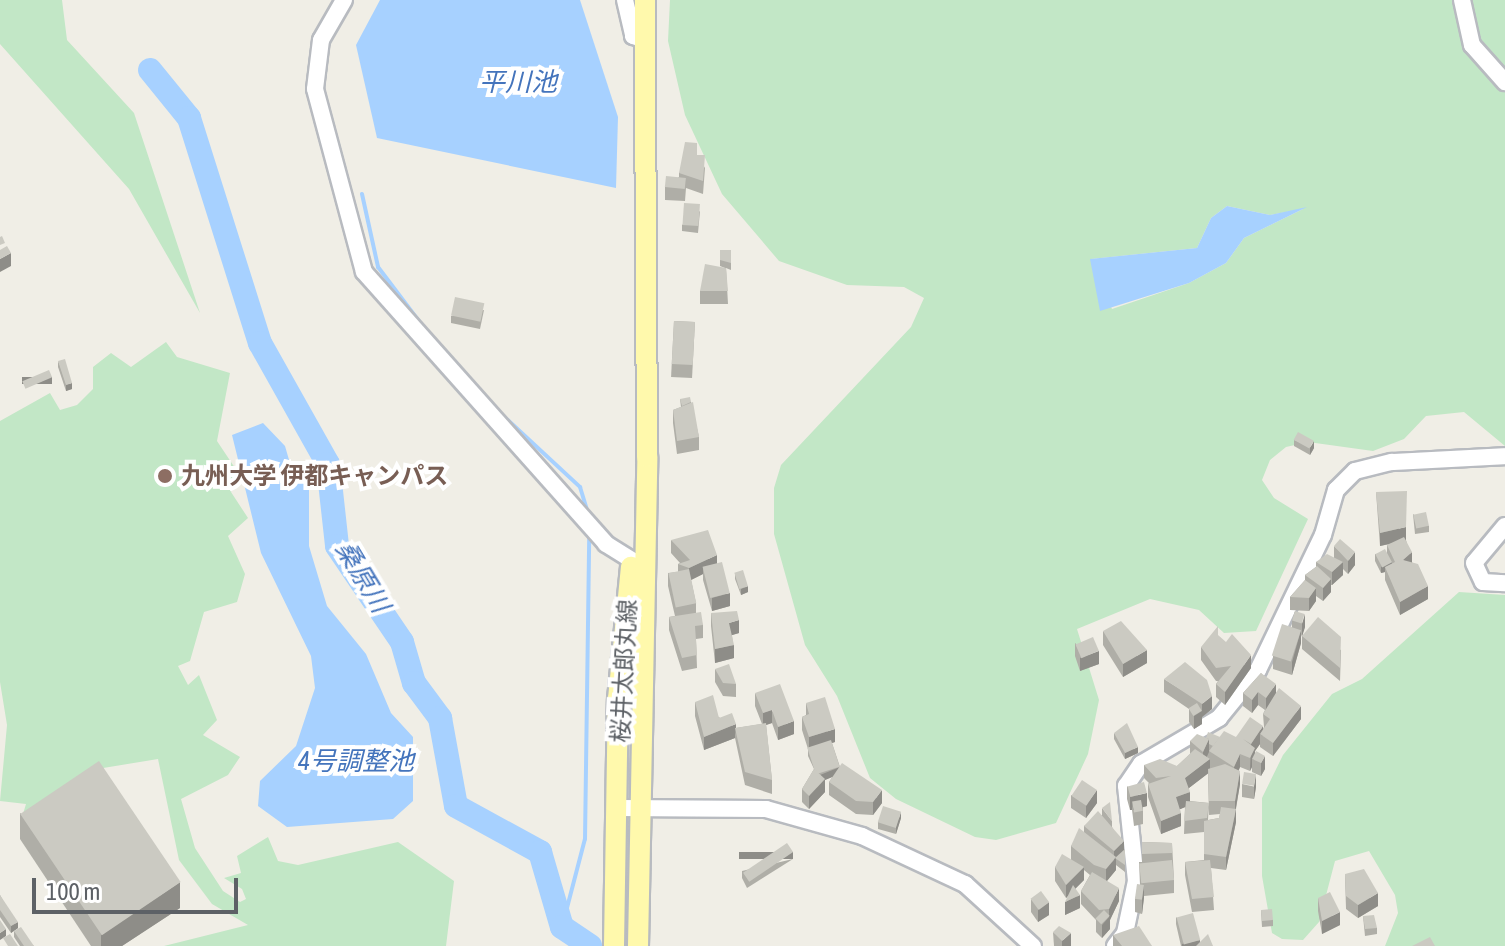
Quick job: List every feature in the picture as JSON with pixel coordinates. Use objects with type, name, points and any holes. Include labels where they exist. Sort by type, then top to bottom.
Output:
[{"type":"main road","name":"桜井太郎丸線","points":[[638,946],[642,807],[637,565],[645,397],[645,0]]},
{"type":"main road","name":"桜井太郎丸線","points":[[615,942],[620,808],[618,699],[637,565]]},
{"type":"street","points":[[344,0],[321,40],[315,89],[364,272],[606,544],[637,565]]},
{"type":"street","points":[[625,0],[633,36],[645,40]]},
{"type":"street","points":[[1462,0],[1472,45],[1505,82]]},
{"type":"street","points":[[1115,946],[1130,919],[1136,881],[1126,786],[1141,764],[1219,718],[1258,670],[1323,535],[1336,490],[1355,471],[1392,462],[1505,456]]},
{"type":"street","points":[[1505,526],[1474,563],[1483,582],[1505,583]]},
{"type":"street","points":[[620,808],[766,809],[862,836],[965,884],[1033,946]]},
{"type":"green space","points":[[0,0],[62,0],[67,40],[134,113],[200,313],[129,189],[0,44]]},
{"type":"green space","points":[[670,0],[1505,0],[1505,446],[1464,412],[1426,416],[1404,439],[1373,451],[1308,442],[1286,447],[1270,460],[1262,480],[1274,498],[1308,519],[1256,631],[1224,633],[1199,610],[1150,599],[1077,629],[1099,700],[1088,754],[1056,823],[996,840],[975,837],[896,799],[870,778],[837,696],[805,645],[774,534],[774,488],[781,465],[911,327],[924,298],[904,287],[847,285],[779,261],[722,194],[685,115],[668,41]],"holes":[[[1227,206],[1270,215],[1303,209],[1244,238],[1226,263],[1189,283],[1112,309],[1091,259],[1197,248],[1211,218]]]},
{"type":"green space","points":[[166,342],[177,357],[230,373],[217,441],[235,468],[231,492],[248,518],[228,536],[245,574],[237,602],[204,612],[190,661],[178,666],[188,685],[199,675],[217,720],[203,735],[240,757],[228,775],[181,799],[195,848],[223,891],[240,902],[246,899],[242,889],[224,878],[241,873],[237,856],[268,837],[278,861],[298,865],[398,842],[454,881],[446,946],[164,946],[248,925],[212,904],[179,860],[158,759],[91,770],[61,812],[20,824],[26,804],[0,801],[7,725],[0,682],[0,421],[50,393],[60,410],[77,405],[93,389],[93,367],[111,353],[131,367]]},
{"type":"green space","points":[[1459,592],[1505,595],[1505,946],[1385,946],[1398,913],[1395,895],[1369,851],[1335,861],[1319,922],[1303,940],[1282,939],[1272,933],[1262,876],[1262,798],[1283,755],[1332,694],[1362,679]]},
{"type":"water","name":"平川池","points":[[380,0],[580,0],[618,117],[616,188],[377,138],[356,45]]},
{"type":"water","points":[[1227,206],[1270,215],[1307,207],[1244,238],[1226,263],[1189,283],[1100,311],[1090,259],[1197,248],[1211,218]]},
{"type":"water","name":"4号調整池","points":[[263,423],[285,446],[294,477],[309,481],[309,546],[327,606],[366,654],[391,713],[413,737],[413,801],[393,819],[287,827],[258,806],[260,781],[296,746],[315,688],[311,656],[261,553],[232,435]]},
{"type":"building","points":[[685,142],[697,143],[697,155],[705,155],[703,181],[679,173]]},
{"type":"building","points":[[666,176],[686,178],[685,189],[665,187]]},
{"type":"building","points":[[684,203],[700,204],[698,226],[682,225]]},
{"type":"building","points":[[7,246],[11,253],[0,259],[0,250]]},
{"type":"building","points":[[720,250],[731,250],[731,263],[720,260]]},
{"type":"building","points":[[705,264],[726,268],[728,291],[700,291]]},
{"type":"building","points":[[455,297],[484,303],[480,322],[451,316]]},
{"type":"building","points":[[674,321],[695,322],[693,365],[672,364]]},
{"type":"building","points":[[65,359],[72,383],[66,385],[58,361]]},
{"type":"building","points":[[49,370],[52,377],[25,389],[22,381]]},
{"type":"building","points":[[690,397],[691,402],[682,406],[680,399]]},
{"type":"building","points":[[693,402],[699,437],[677,441],[673,410]]},
{"type":"building","points":[[1298,432],[1314,441],[1309,449],[1294,440]]},
{"type":"building","points":[[1407,491],[1406,527],[1380,533],[1376,492]]},
{"type":"building","points":[[1426,512],[1429,526],[1416,528],[1413,515]]},
{"type":"building","points":[[708,530],[717,555],[689,568],[678,564],[690,560],[671,540]]},
{"type":"building","points":[[1404,537],[1412,552],[1403,560],[1418,564],[1428,586],[1400,602],[1385,567],[1395,562],[1387,545]]},
{"type":"building","points":[[1340,539],[1355,552],[1348,561],[1334,546]]},
{"type":"building","points":[[1385,549],[1392,562],[1382,567],[1375,554]]},
{"type":"building","points":[[1327,554],[1343,562],[1332,572],[1316,562]]},
{"type":"building","points":[[722,562],[730,593],[710,598],[703,567]]},
{"type":"building","points":[[1317,566],[1331,579],[1323,588],[1305,575]]},
{"type":"building","points":[[689,569],[696,603],[676,608],[668,573]]},
{"type":"building","points":[[743,570],[748,586],[739,589],[734,573]]},
{"type":"building","points":[[1305,580],[1316,588],[1309,598],[1290,597]]},
{"type":"building","points":[[737,611],[739,620],[729,623],[734,645],[715,649],[711,613]]},
{"type":"building","points":[[1295,611],[1305,614],[1302,623],[1292,621]]},
{"type":"building","points":[[701,612],[703,625],[695,626],[697,655],[682,658],[669,617]]},
{"type":"building","points":[[1318,617],[1341,637],[1340,668],[1302,636]]},
{"type":"building","points":[[1121,621],[1147,650],[1123,664],[1103,631]]},
{"type":"building","points":[[1282,624],[1301,630],[1291,662],[1272,655]]},
{"type":"building","points":[[1218,626],[1218,635],[1226,642],[1232,634],[1251,655],[1225,692],[1216,684],[1231,666],[1216,668],[1201,647]]},
{"type":"building","points":[[1093,637],[1099,651],[1081,658],[1076,644]]},
{"type":"building","points":[[1185,662],[1207,680],[1212,696],[1202,704],[1164,679]]},
{"type":"building","points":[[729,664],[736,684],[723,683],[715,669]]},
{"type":"building","points":[[1261,673],[1276,684],[1266,698],[1258,692],[1252,700],[1243,693]]},
{"type":"building","points":[[780,684],[794,721],[778,727],[772,710],[763,713],[755,693]]},
{"type":"building","points":[[1279,688],[1301,706],[1273,743],[1260,734],[1270,719],[1263,714]]},
{"type":"building","points":[[713,695],[719,718],[732,713],[736,724],[704,737],[695,702]]},
{"type":"building","points":[[825,697],[835,729],[809,737],[802,717],[809,714],[806,703]]},
{"type":"building","points":[[1197,703],[1202,711],[1193,716],[1189,708]]},
{"type":"building","points":[[1250,717],[1263,726],[1251,744],[1243,739],[1255,748],[1250,758],[1240,754],[1234,767],[1209,751],[1224,731],[1236,737]]},
{"type":"building","points":[[766,723],[772,780],[745,772],[735,728]]},
{"type":"building","points":[[1127,723],[1138,747],[1125,753],[1114,733]]},
{"type":"building","points":[[1208,732],[1220,737],[1213,746],[1206,738]]},
{"type":"building","points":[[1197,734],[1209,739],[1203,752],[1190,741]]},
{"type":"building","points":[[831,740],[840,767],[816,774],[807,748]]},
{"type":"building","points":[[1195,749],[1210,759],[1185,778],[1190,792],[1176,797],[1181,813],[1161,821],[1148,784],[1171,776],[1156,778],[1144,765],[1160,759],[1177,766]]},
{"type":"building","points":[[1256,751],[1265,756],[1261,763],[1252,759]]},
{"type":"building","points":[[99,761],[181,882],[102,935],[20,814]]},
{"type":"building","points":[[842,763],[882,790],[873,802],[856,801],[829,782]]},
{"type":"building","points":[[1225,764],[1240,771],[1235,801],[1209,801],[1208,769]]},
{"type":"building","points":[[814,769],[825,779],[809,796],[802,789]]},
{"type":"building","points":[[1244,772],[1256,774],[1254,786],[1242,784]]},
{"type":"building","points":[[1082,780],[1097,790],[1086,806],[1071,796]]},
{"type":"building","points":[[1144,782],[1147,793],[1130,797],[1128,786]]},
{"type":"building","points":[[1141,800],[1143,811],[1134,812],[1132,802]]},
{"type":"building","points":[[1186,801],[1209,803],[1207,818],[1184,821]]},
{"type":"building","points":[[1110,802],[1112,821],[1102,808]]},
{"type":"building","points":[[883,806],[901,812],[896,828],[878,822]]},
{"type":"building","points":[[1221,807],[1236,809],[1226,857],[1204,854],[1204,821],[1219,818]]},
{"type":"building","points":[[1098,811],[1124,841],[1114,851],[1084,826]]},
{"type":"building","points":[[1079,828],[1116,857],[1106,869],[1094,865],[1071,846]]},
{"type":"building","points":[[1142,842],[1172,843],[1172,853],[1142,854]]},
{"type":"building","points":[[787,843],[793,852],[749,882],[743,873]]},
{"type":"building","points":[[1125,849],[1125,865],[1115,858]]},
{"type":"building","points":[[1062,854],[1084,867],[1066,885],[1055,867]]},
{"type":"building","points":[[1172,860],[1174,880],[1141,883],[1139,863]]},
{"type":"building","points":[[1210,860],[1214,897],[1192,899],[1185,862]]},
{"type":"building","points":[[1364,869],[1378,893],[1358,905],[1346,896],[1345,874]]},
{"type":"building","points":[[1092,872],[1119,888],[1109,909],[1099,910],[1081,891]]},
{"type":"building","points":[[1137,884],[1144,885],[1142,900],[1135,899]]},
{"type":"building","points":[[1073,885],[1080,895],[1065,902]]},
{"type":"building","points":[[1041,891],[1049,902],[1039,910],[1030,899]]},
{"type":"building","points":[[1330,892],[1340,912],[1322,921],[1318,898]]},
{"type":"building","points":[[0,895],[18,922],[11,926],[0,910]]},
{"type":"building","points":[[1272,909],[1273,920],[1262,921],[1261,910]]},
{"type":"building","points":[[1104,910],[1110,916],[1101,924],[1096,918]]},
{"type":"building","points":[[1193,913],[1200,940],[1184,944],[1177,917]]},
{"type":"building","points":[[1374,915],[1377,928],[1365,929],[1363,916]]},
{"type":"building","points":[[1059,926],[1071,933],[1062,941],[1053,932]]},
{"type":"building","points":[[1139,926],[1152,946],[1122,946],[1113,935]]},
{"type":"building","points":[[21,927],[34,946],[24,946],[14,931]]},
{"type":"building","points":[[10,934],[18,946],[8,946],[3,938]]},
{"type":"building","points":[[1208,934],[1213,946],[1196,946]]},
{"type":"building","points":[[1430,937],[1435,946],[1412,946]]},
{"type":"waterway","name":"桑原川","points":[[150,70],[189,118],[260,343],[328,464],[337,546],[402,642],[414,683],[440,718],[456,806],[540,852],[562,927],[590,946]]},
{"type":"waterway","points":[[362,194],[378,267],[428,333]]},
{"type":"waterway","points":[[498,411],[580,487],[589,517]]},
{"type":"waterway","points":[[562,927],[585,839],[589,534]]},
{"type":"place","name":"九州大学 伊都キャンパス","points":[[165,476]]}]
